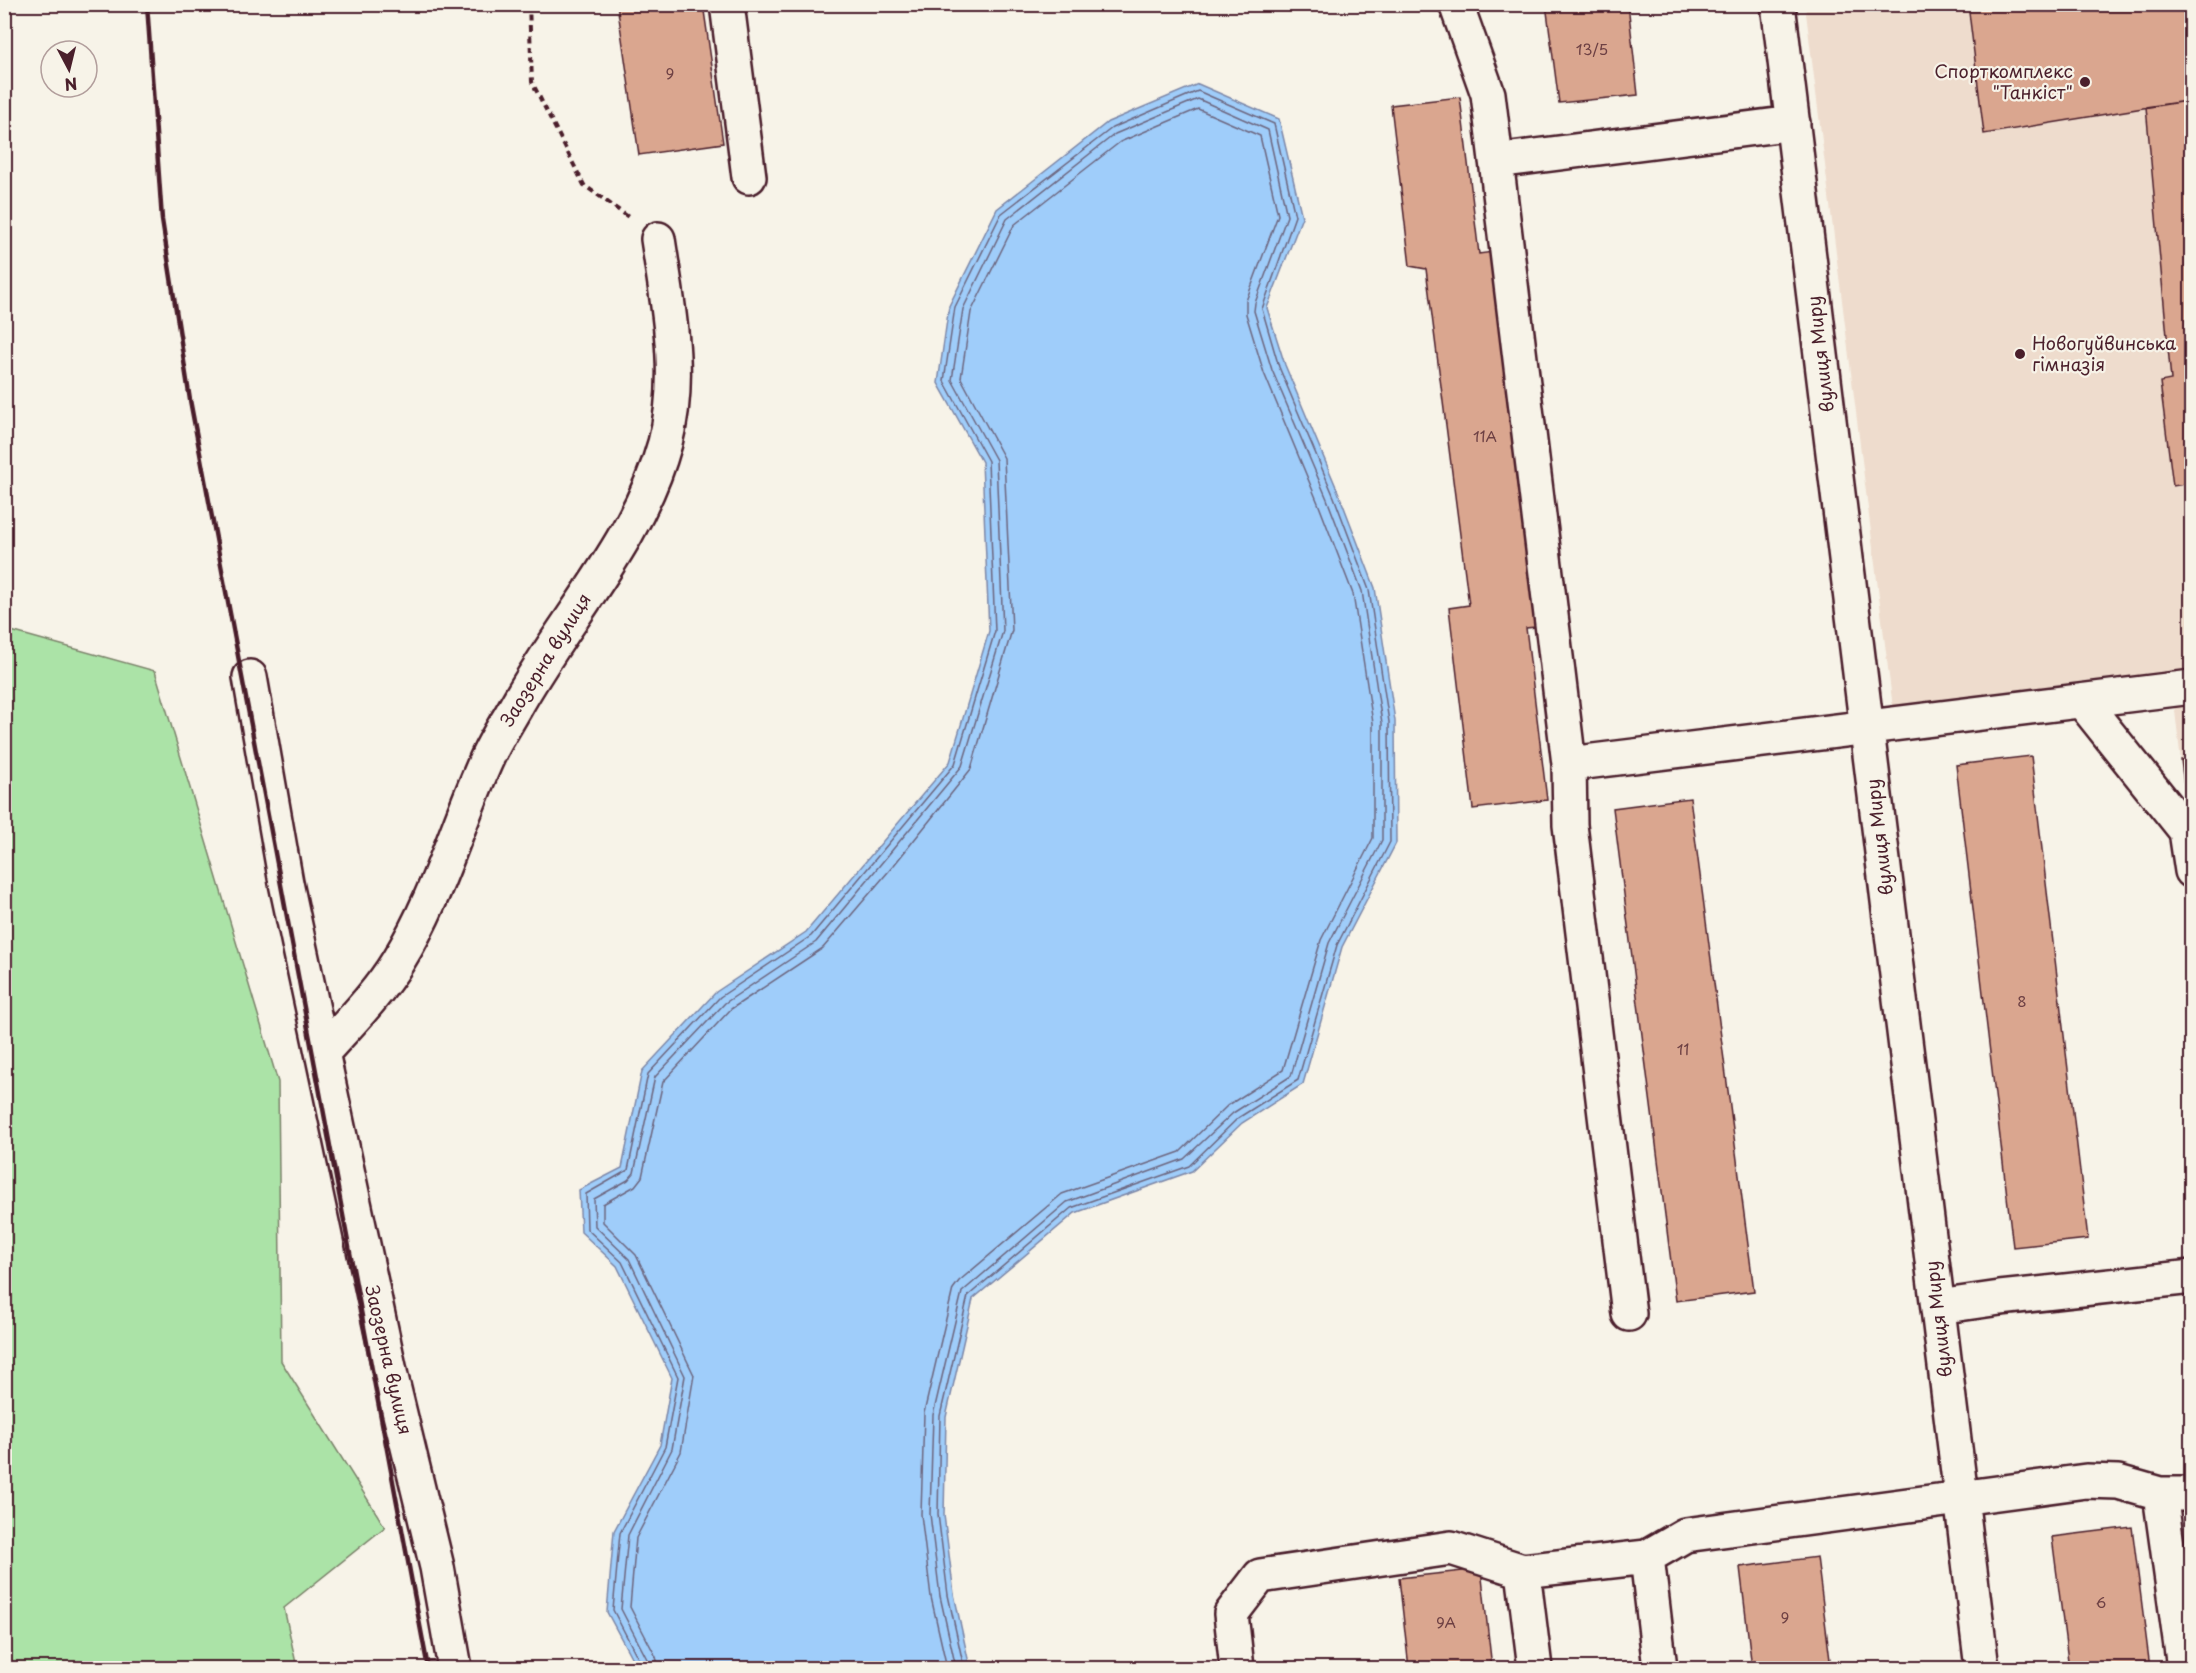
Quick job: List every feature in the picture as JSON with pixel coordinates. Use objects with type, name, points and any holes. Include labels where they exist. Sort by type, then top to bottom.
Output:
[{"type":"street","points":[[727,4],[749,177]]},
{"type":"street","points":[[1456,4],[1488,94],[1569,764],[1570,825],[1629,1314]]},
{"type":"street","name":"вулиця Миру","points":[[1778,4],[1982,1668]]},
{"type":"street","points":[[1496,161],[1793,123]]},
{"type":"street","name":"Заозерна вулиця","points":[[322,1052],[369,1000],[398,962],[440,878],[488,755],[553,644],[627,534],[651,489],[666,441],[674,354],[658,239]]},
{"type":"street","name":"Заозерна вулиця","points":[[250,677],[286,883],[392,1381],[437,1567],[455,1668]]},
{"type":"street","points":[[1569,764],[2192,687]]},
{"type":"street","points":[[2082,701],[2189,830],[2192,871]]},
{"type":"street","points":[[1938,1307],[2192,1277]]},
{"type":"street","points":[[1237,1668],[1231,1614],[1260,1576],[1450,1548],[1523,1571],[1647,1557],[1685,1535],[2086,1480],[2118,1482],[2176,1494],[2184,1668]]},
{"type":"street","points":[[1647,1557],[1660,1668]]},
{"type":"street","points":[[1523,1571],[1534,1668]]},
{"type":"path","points":[[529,4],[532,82],[584,185],[658,239]]},
{"type":"shaded area","name":"Новогуйвинська гімназія","points":[[1805,5],[2191,5],[2191,818],[2188,818],[2174,703],[1897,740]]},
{"type":"green space","points":[[4,629],[155,671],[278,1082],[281,1361],[385,1527],[284,1608],[297,1668],[5,1668]]},
{"type":"water","points":[[1198,84],[1279,119],[1302,217],[1267,308],[1285,365],[1375,588],[1395,721],[1396,843],[1342,947],[1303,1084],[1242,1123],[1192,1171],[1075,1213],[973,1299],[946,1417],[944,1515],[954,1594],[970,1668],[637,1668],[607,1612],[614,1531],[660,1445],[672,1378],[617,1266],[581,1232],[579,1190],[622,1168],[642,1071],[716,992],[806,932],[950,762],[989,631],[982,462],[938,383],[949,306],[997,209],[1108,122]]},
{"type":"building","points":[[617,4],[703,4],[723,143],[639,155]]},
{"type":"building","points":[[1546,4],[1628,4],[1638,95],[1559,103]]},
{"type":"building","name":"Спорткомплекс \"Танкіст\"","points":[[1968,4],[2192,4],[2192,100],[1984,134]]},
{"type":"building","points":[[1460,97],[1479,254],[1500,251],[1546,626],[1526,628],[1547,800],[1473,809],[1449,608],[1469,605],[1426,269],[1410,266],[1391,105]]},
{"type":"building","points":[[2192,100],[2192,536],[2185,484],[2173,486],[2160,382],[2171,380],[2146,107]]},
{"type":"building","points":[[2031,756],[2088,1239],[2013,1247],[1956,765]]},
{"type":"building","points":[[2192,759],[2192,818],[2188,818],[2181,760]]},
{"type":"building","points":[[1690,798],[1754,1291],[1676,1301],[1613,808]]},
{"type":"building","points":[[2132,1527],[2150,1668],[2069,1668],[2052,1537]]},
{"type":"building","points":[[1817,1557],[1831,1668],[1752,1668],[1740,1567]]},
{"type":"building","points":[[1481,1569],[1492,1668],[1409,1668],[1399,1578]]},
{"type":"railway","points":[[147,4],[162,220],[190,400],[428,1668]]},
{"type":"place","name":"Спорткомплекс \"Танкіст\"","points":[[2085,82]]},
{"type":"place","name":"Новогуйвинська гімназія","points":[[2020,354]]}]
